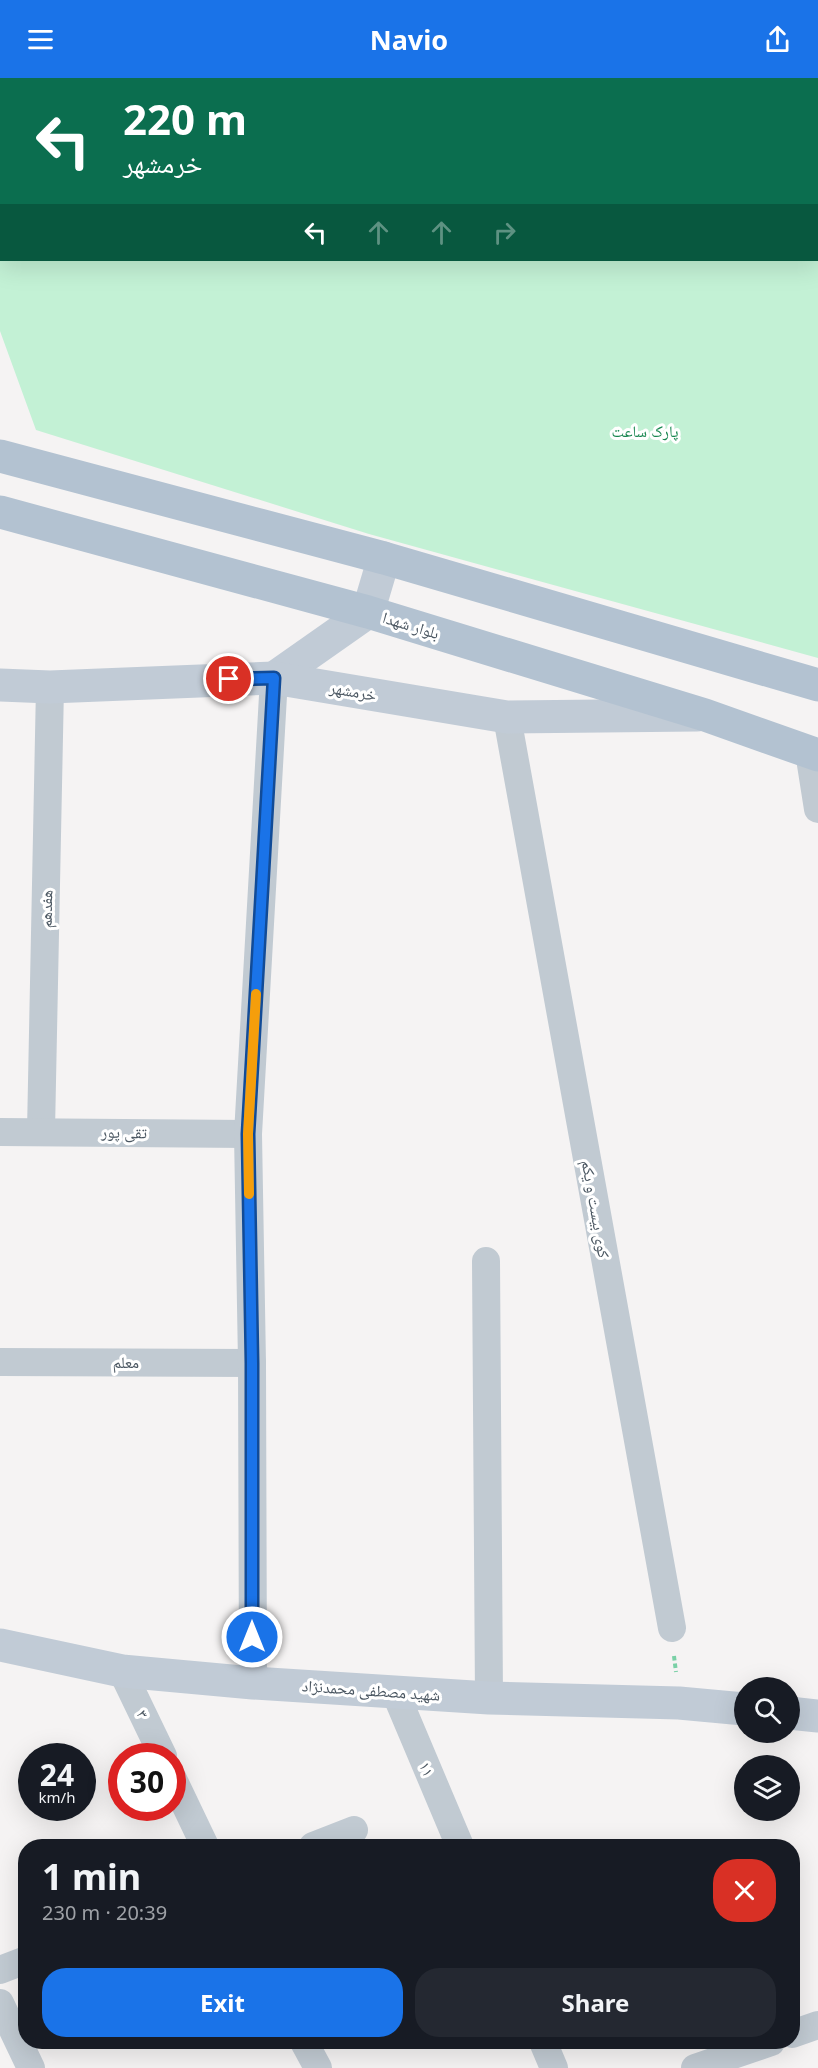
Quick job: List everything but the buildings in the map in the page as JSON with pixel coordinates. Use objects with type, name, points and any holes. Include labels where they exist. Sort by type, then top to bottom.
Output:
[{"type":"main road","points":[[0,456],[384,558],[818,686]]},
{"type":"main road","name":"بلوار شهدا","points":[[0,512],[368,612],[705,715],[814,754]]},
{"type":"main road","points":[[274,678],[368,612],[384,558]]},
{"type":"main road","name":"خرمشهر","points":[[0,685],[50,687],[274,678],[507,717],[705,715]]},
{"type":"main road","name":"شهید مصطفی محمدنژاد","points":[[0,1645],[123,1671],[252,1683],[489,1698],[679,1703],[734,1708]]},
{"type":"main road","points":[[800,1714],[818,1716]]},
{"type":"street","points":[[252,1683],[252,1363],[248,1134],[274,678]]},
{"type":"street","name":"هفدهم","points":[[41,1131],[50,687]]},
{"type":"street","name":"کوی بیست و یکم","points":[[507,717],[672,1628]]},
{"type":"street","points":[[814,754],[818,809]]},
{"type":"street","name":"تقی پور","points":[[0,1132],[248,1134]]},
{"type":"street","points":[[486,1261],[489,1698]]},
{"type":"street","name":"معلم","points":[[0,1362],[252,1363]]},
{"type":"street","name":"۳","points":[[123,1671],[157,1743]]},
{"type":"street","name":"۱۱","points":[[394,1692],[457,1839]]},
{"type":"street","points":[[186,1806],[202,1839]]},
{"type":"street","points":[[331,1839],[354,1830]]},
{"type":"street","points":[[0,1970],[18,1963]]},
{"type":"street","points":[[0,2002],[18,2040]]},
{"type":"street","points":[[800,2031],[818,2025]]},
{"type":"street","points":[[22,2049],[31,2068]]},
{"type":"street","points":[[308,2049],[318,2068]]},
{"type":"street","points":[[546,2049],[554,2068]]},
{"type":"street","points":[[695,2068],[751,2049]]},
{"type":"path","points":[[672,1628],[679,1703]]},
{"type":"green space","name":"پارک ساعت","points":[[0,261],[818,261],[818,658],[369,534],[36,430],[0,331]]},
{"type":"slow traffic","points":[[249,1194],[248,1134],[256,994]]},
{"type":"route","points":[[229,679],[274,678],[248,1134],[252,1363],[252,1637]]}]
